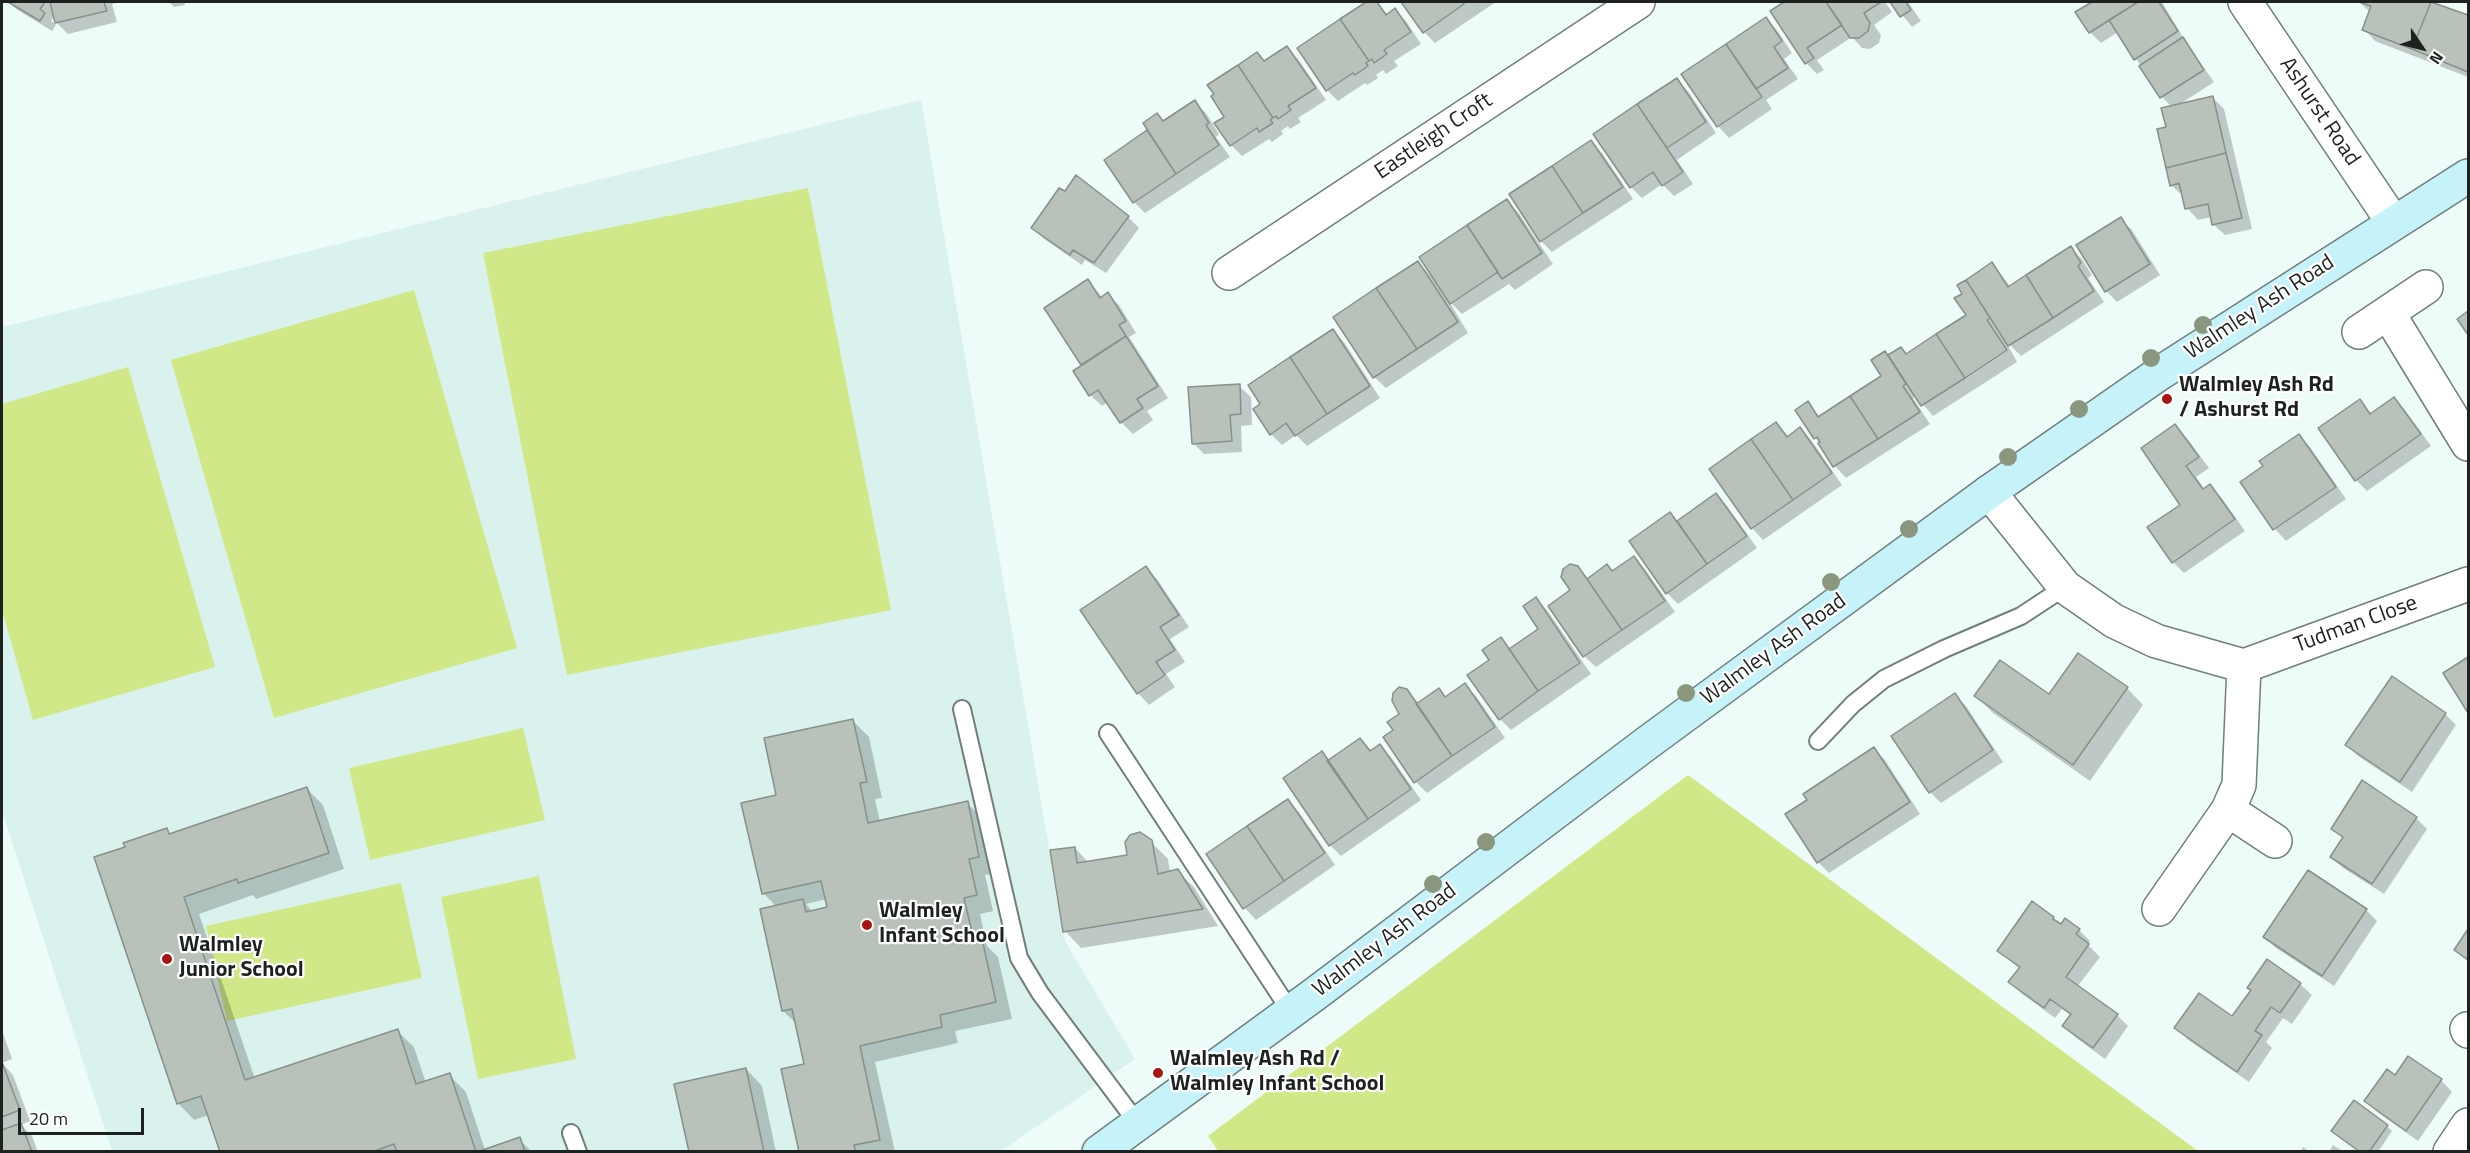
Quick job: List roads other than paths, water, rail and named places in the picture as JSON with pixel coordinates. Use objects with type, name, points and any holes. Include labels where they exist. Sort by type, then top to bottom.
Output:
[{"type":"street","name":"Eastleigh Croft","points":[[1230,273],[1638,2]]},
{"type":"street","name":"Ashurst Road","points":[[2245,2],[2392,222]]},
{"type":"street","name":"Walmley Ash Road","points":[[1099,1152],[1291,1012],[1647,743],[1989,492],[2160,373],[2392,222],[2469,176]]},
{"type":"street","points":[[2359,332],[2426,287]]},
{"type":"street","points":[[2388,313],[2469,444]]},
{"type":"street","points":[[1989,492],[2065,587],[2114,621],[2156,641],[2244,666],[2239,785],[2228,810],[2159,909]]},
{"type":"street","name":"Tudman Close","points":[[2244,666],[2469,584]]},
{"type":"street","points":[[2228,810],[2275,842]]},
{"type":"street","points":[[2450,1152],[2469,1125]]},
{"type":"lane","points":[[1818,741],[1853,704],[1884,678],[2021,616],[2065,587]]},
{"type":"lane","points":[[962,709],[1019,958],[1040,993],[1138,1124]]},
{"type":"lane","points":[[1108,733],[1291,1012]]},
{"type":"lane","points":[[572,1132],[578,1152]]},
{"type":"place","name":"Walmley Ash Rd / Ashurst Rd","points":[[2167,399]]},
{"type":"place","name":"Walmley Infant School","points":[[867,925]]},
{"type":"place","name":"Walmley Junior School","points":[[167,959]]},
{"type":"place","name":"Walmley Ash Rd / Walmley Infant School","points":[[1158,1073]]}]
